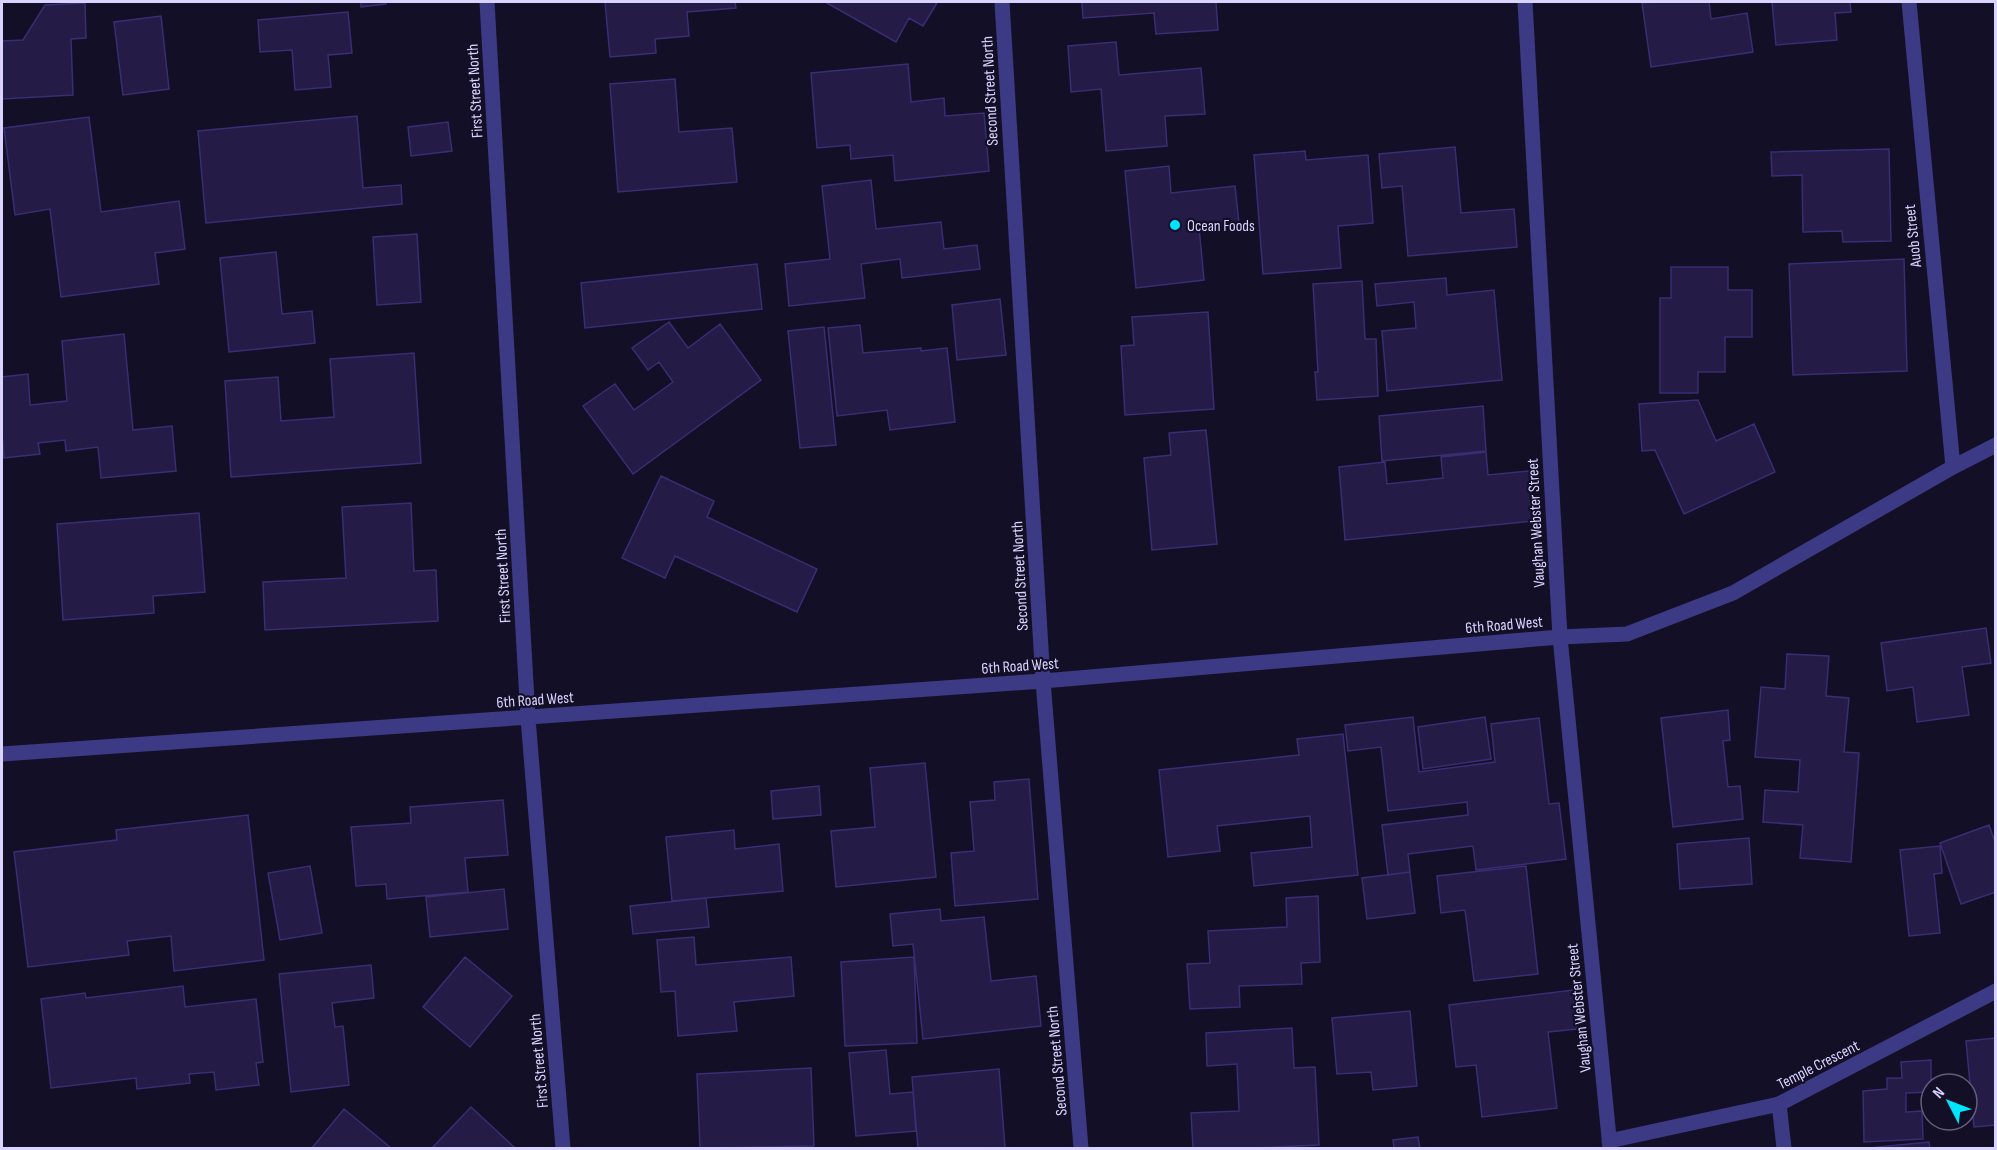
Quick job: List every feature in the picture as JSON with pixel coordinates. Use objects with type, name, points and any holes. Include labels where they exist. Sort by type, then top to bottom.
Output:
[{"type":"street","name":"First Street North","points":[[486,2],[528,718],[563,1149]]},
{"type":"street","name":"Second Street North","points":[[1002,2],[1043,681],[1081,1149]]},
{"type":"street","name":"Vaughan Webster Street","points":[[1525,2],[1560,637],[1609,1145]]},
{"type":"street","name":"Auob Street","points":[[1909,2],[1953,468]]},
{"type":"street","name":"6th Road West","points":[[2,754],[1043,681],[1560,637],[1627,634],[1733,593],[1995,445]]},
{"type":"street","name":"Temple Crescent","points":[[1609,1145],[1779,1104],[1995,992]]},
{"type":"street","points":[[1779,1104],[1784,1149]]},
{"type":"building","points":[[361,2],[386,2],[386,4],[361,7]]},
{"type":"building","points":[[605,2],[735,2],[736,8],[687,12],[689,36],[655,39],[656,53],[610,57]]},
{"type":"building","points":[[825,2],[937,3],[923,26],[909,18],[896,42]]},
{"type":"building","points":[[1082,2],[1216,2],[1218,30],[1156,34],[1154,13],[1083,18]]},
{"type":"building","points":[[1709,2],[1711,19],[1747,13],[1753,52],[1651,67],[1642,3]]},
{"type":"building","points":[[1772,2],[1850,2],[1851,12],[1835,13],[1837,40],[1776,45]]},
{"type":"building","points":[[85,3],[86,38],[71,39],[73,95],[2,99],[2,41],[23,40],[45,5]]},
{"type":"building","points":[[348,12],[352,53],[328,55],[331,87],[295,90],[292,50],[260,52],[258,20]]},
{"type":"building","points":[[161,16],[169,89],[123,95],[114,22]]},
{"type":"building","points":[[1116,42],[1119,75],[1201,68],[1205,114],[1165,116],[1167,146],[1106,151],[1101,89],[1071,92],[1068,46]]},
{"type":"building","points":[[908,64],[911,102],[944,98],[945,116],[984,113],[989,171],[895,181],[893,155],[851,159],[850,145],[817,148],[811,73]]},
{"type":"building","points":[[675,79],[679,132],[732,128],[737,182],[618,192],[610,84]]},
{"type":"building","points":[[357,116],[363,188],[401,185],[402,204],[206,223],[198,131]]},
{"type":"building","points":[[89,117],[101,212],[179,201],[185,249],[155,253],[159,284],[61,297],[50,209],[15,215],[4,128]]},
{"type":"building","points":[[448,122],[452,151],[411,156],[408,127]]},
{"type":"building","points":[[1455,147],[1461,213],[1514,209],[1517,247],[1408,256],[1402,186],[1382,188],[1379,154]]},
{"type":"building","points":[[1889,149],[1891,241],[1843,242],[1842,231],[1803,232],[1802,175],[1772,176],[1771,152]]},
{"type":"building","points":[[1305,151],[1306,160],[1368,155],[1373,223],[1338,226],[1341,268],[1263,274],[1254,155]]},
{"type":"building","name":"Ocean Foods","points":[[1169,166],[1171,193],[1235,186],[1239,223],[1199,227],[1204,280],[1136,288],[1125,171]]},
{"type":"building","points":[[871,180],[876,229],[941,222],[944,249],[977,245],[980,269],[902,278],[900,259],[861,264],[865,298],[789,306],[785,264],[830,259],[822,186]]},
{"type":"building","points":[[417,234],[421,302],[377,305],[373,237]]},
{"type":"building","points":[[276,252],[282,314],[312,311],[315,343],[229,352],[220,258]]},
{"type":"building","points":[[1904,259],[1907,371],[1793,375],[1789,264]]},
{"type":"building","points":[[757,264],[762,309],[585,328],[581,283]]},
{"type":"building","points":[[1671,267],[1728,267],[1728,290],[1752,290],[1752,337],[1725,337],[1725,372],[1698,372],[1698,393],[1660,393],[1660,298],[1671,298]]},
{"type":"building","points":[[1446,278],[1447,295],[1494,290],[1502,380],[1387,391],[1382,331],[1416,328],[1414,302],[1377,306],[1375,284]]},
{"type":"building","points":[[1362,281],[1365,339],[1376,339],[1378,396],[1317,400],[1315,372],[1318,372],[1313,284]]},
{"type":"building","points":[[1000,299],[1006,355],[957,360],[952,305]]},
{"type":"building","points":[[1208,312],[1214,409],[1125,415],[1121,346],[1134,345],[1132,317]]},
{"type":"building","points":[[669,322],[688,348],[720,324],[761,380],[633,474],[583,406],[615,384],[634,410],[673,382],[659,362],[648,370],[632,348]]},
{"type":"building","points":[[860,325],[863,353],[947,348],[955,422],[890,430],[887,410],[837,416],[828,328]]},
{"type":"building","points":[[824,327],[836,445],[800,448],[788,331]]},
{"type":"building","points":[[124,334],[133,430],[172,426],[176,471],[101,478],[98,447],[66,451],[65,440],[38,443],[40,454],[4,458],[2,377],[28,374],[30,405],[67,401],[62,341]]},
{"type":"building","points":[[414,353],[421,463],[231,477],[225,381],[278,377],[281,421],[334,417],[330,359]]},
{"type":"building","points":[[1698,400],[1716,441],[1754,424],[1775,472],[1684,514],[1655,450],[1642,451],[1639,404]]},
{"type":"building","points":[[1483,406],[1486,451],[1382,461],[1379,416]]},
{"type":"building","points":[[1206,430],[1217,544],[1152,550],[1144,458],[1171,455],[1169,433]]},
{"type":"building","points":[[1486,452],[1488,475],[1529,471],[1533,521],[1345,540],[1339,467],[1385,462],[1387,484],[1443,478],[1441,457]]},
{"type":"building","points":[[661,476],[714,501],[707,517],[817,569],[797,612],[675,556],[665,578],[622,558]]},
{"type":"building","points":[[411,503],[414,571],[436,570],[438,621],[265,630],[263,582],[346,578],[342,507]]},
{"type":"building","points":[[199,513],[205,592],[153,596],[154,613],[63,620],[57,524]]},
{"type":"building","points":[[1986,628],[1991,663],[1962,667],[1969,715],[1917,722],[1913,687],[1887,691],[1881,643]]},
{"type":"building","points":[[1787,654],[1829,656],[1826,696],[1849,698],[1844,752],[1859,753],[1851,862],[1800,858],[1803,825],[1763,822],[1765,790],[1798,792],[1800,760],[1755,757],[1761,687],[1785,689]]},
{"type":"building","points":[[1728,710],[1730,740],[1723,741],[1728,787],[1740,786],[1743,819],[1673,827],[1661,718]]},
{"type":"building","points":[[1413,717],[1419,772],[1495,762],[1491,724],[1539,718],[1549,804],[1559,803],[1566,859],[1476,870],[1473,846],[1408,854],[1410,872],[1388,875],[1382,825],[1468,815],[1467,802],[1388,811],[1381,747],[1348,751],[1345,725]]},
{"type":"building","points":[[1485,717],[1491,759],[1423,769],[1418,727]]},
{"type":"building","points":[[1343,734],[1358,875],[1254,886],[1251,853],[1312,847],[1310,816],[1217,826],[1220,851],[1168,857],[1159,770],[1299,755],[1297,739]]},
{"type":"building","points":[[925,763],[936,877],[836,887],[831,831],[875,827],[870,768]]},
{"type":"building","points":[[1029,779],[1038,899],[955,906],[951,853],[974,851],[970,802],[995,800],[994,782]]},
{"type":"building","points":[[819,786],[821,815],[773,819],[771,791]]},
{"type":"building","points":[[503,800],[508,855],[465,858],[468,892],[387,899],[386,884],[356,886],[351,827],[411,823],[410,807]]},
{"type":"building","points":[[248,815],[264,960],[174,971],[171,936],[127,941],[129,955],[28,967],[14,852],[117,840],[116,830]]},
{"type":"building","points":[[1989,825],[1996,845],[1996,892],[1961,904],[1940,843]]},
{"type":"building","points":[[734,830],[735,849],[779,844],[783,891],[672,901],[666,837]]},
{"type":"building","points":[[1749,838],[1752,884],[1680,889],[1677,844]]},
{"type":"building","points":[[1940,846],[1942,873],[1934,874],[1940,933],[1909,936],[1900,850]]},
{"type":"building","points":[[310,866],[322,933],[280,940],[268,873]]},
{"type":"building","points":[[1526,866],[1538,974],[1474,981],[1465,910],[1441,913],[1437,876]]},
{"type":"building","points":[[1410,872],[1415,913],[1367,919],[1362,878]]},
{"type":"building","points":[[504,889],[508,929],[430,937],[426,897]]},
{"type":"building","points":[[1318,896],[1320,962],[1301,963],[1302,984],[1239,986],[1240,1007],[1190,1009],[1187,964],[1210,963],[1208,931],[1287,927],[1286,898]]},
{"type":"building","points":[[706,898],[709,927],[633,934],[630,906]]},
{"type":"building","points":[[940,909],[941,921],[984,917],[991,981],[1036,976],[1041,1026],[923,1039],[913,944],[893,946],[890,914]]},
{"type":"building","points":[[694,937],[696,965],[791,957],[794,996],[734,1002],[737,1031],[678,1036],[675,991],[661,992],[657,940]]},
{"type":"building","points":[[465,957],[512,996],[470,1047],[423,1007]]},
{"type":"building","points":[[914,957],[917,1043],[845,1046],[841,962]]},
{"type":"building","points":[[371,965],[374,998],[332,1003],[335,1027],[343,1026],[349,1085],[291,1092],[279,974]]},
{"type":"building","points":[[183,986],[185,1007],[256,999],[263,1062],[256,1063],[259,1085],[216,1090],[214,1072],[189,1074],[190,1083],[137,1089],[136,1078],[51,1088],[41,999],[85,993],[86,998]]},
{"type":"building","points":[[1573,990],[1577,1029],[1548,1032],[1557,1108],[1482,1117],[1476,1065],[1456,1067],[1449,1005]]},
{"type":"building","points":[[1410,1011],[1417,1086],[1373,1090],[1371,1072],[1337,1074],[1332,1018]]},
{"type":"building","points":[[1292,1028],[1294,1068],[1315,1067],[1319,1145],[1193,1148],[1191,1113],[1239,1111],[1237,1064],[1207,1066],[1206,1033]]},
{"type":"building","points":[[1996,1038],[1996,1125],[1979,1127],[1979,1072],[1969,1072],[1966,1041]]},
{"type":"building","points":[[886,1050],[890,1094],[913,1092],[916,1131],[856,1136],[849,1053]]},
{"type":"building","points":[[1931,1060],[1931,1072],[1919,1072],[1919,1092],[1906,1093],[1906,1112],[1919,1111],[1919,1132],[1923,1132],[1923,1139],[1864,1142],[1863,1091],[1887,1089],[1887,1078],[1902,1078],[1901,1062]]},
{"type":"building","points":[[811,1068],[814,1146],[700,1148],[697,1074]]},
{"type":"building","points":[[999,1069],[1005,1148],[918,1148],[912,1077]]},
{"type":"building","points":[[471,1107],[515,1148],[432,1148]]},
{"type":"building","points":[[344,1109],[391,1148],[312,1148]]},
{"type":"building","points":[[1418,1137],[1420,1148],[1394,1148],[1393,1140]]},
{"type":"building","points":[[1929,1142],[1930,1148],[1868,1148]]},
{"type":"place","name":"Ocean Foods","points":[[1175,225]]}]
